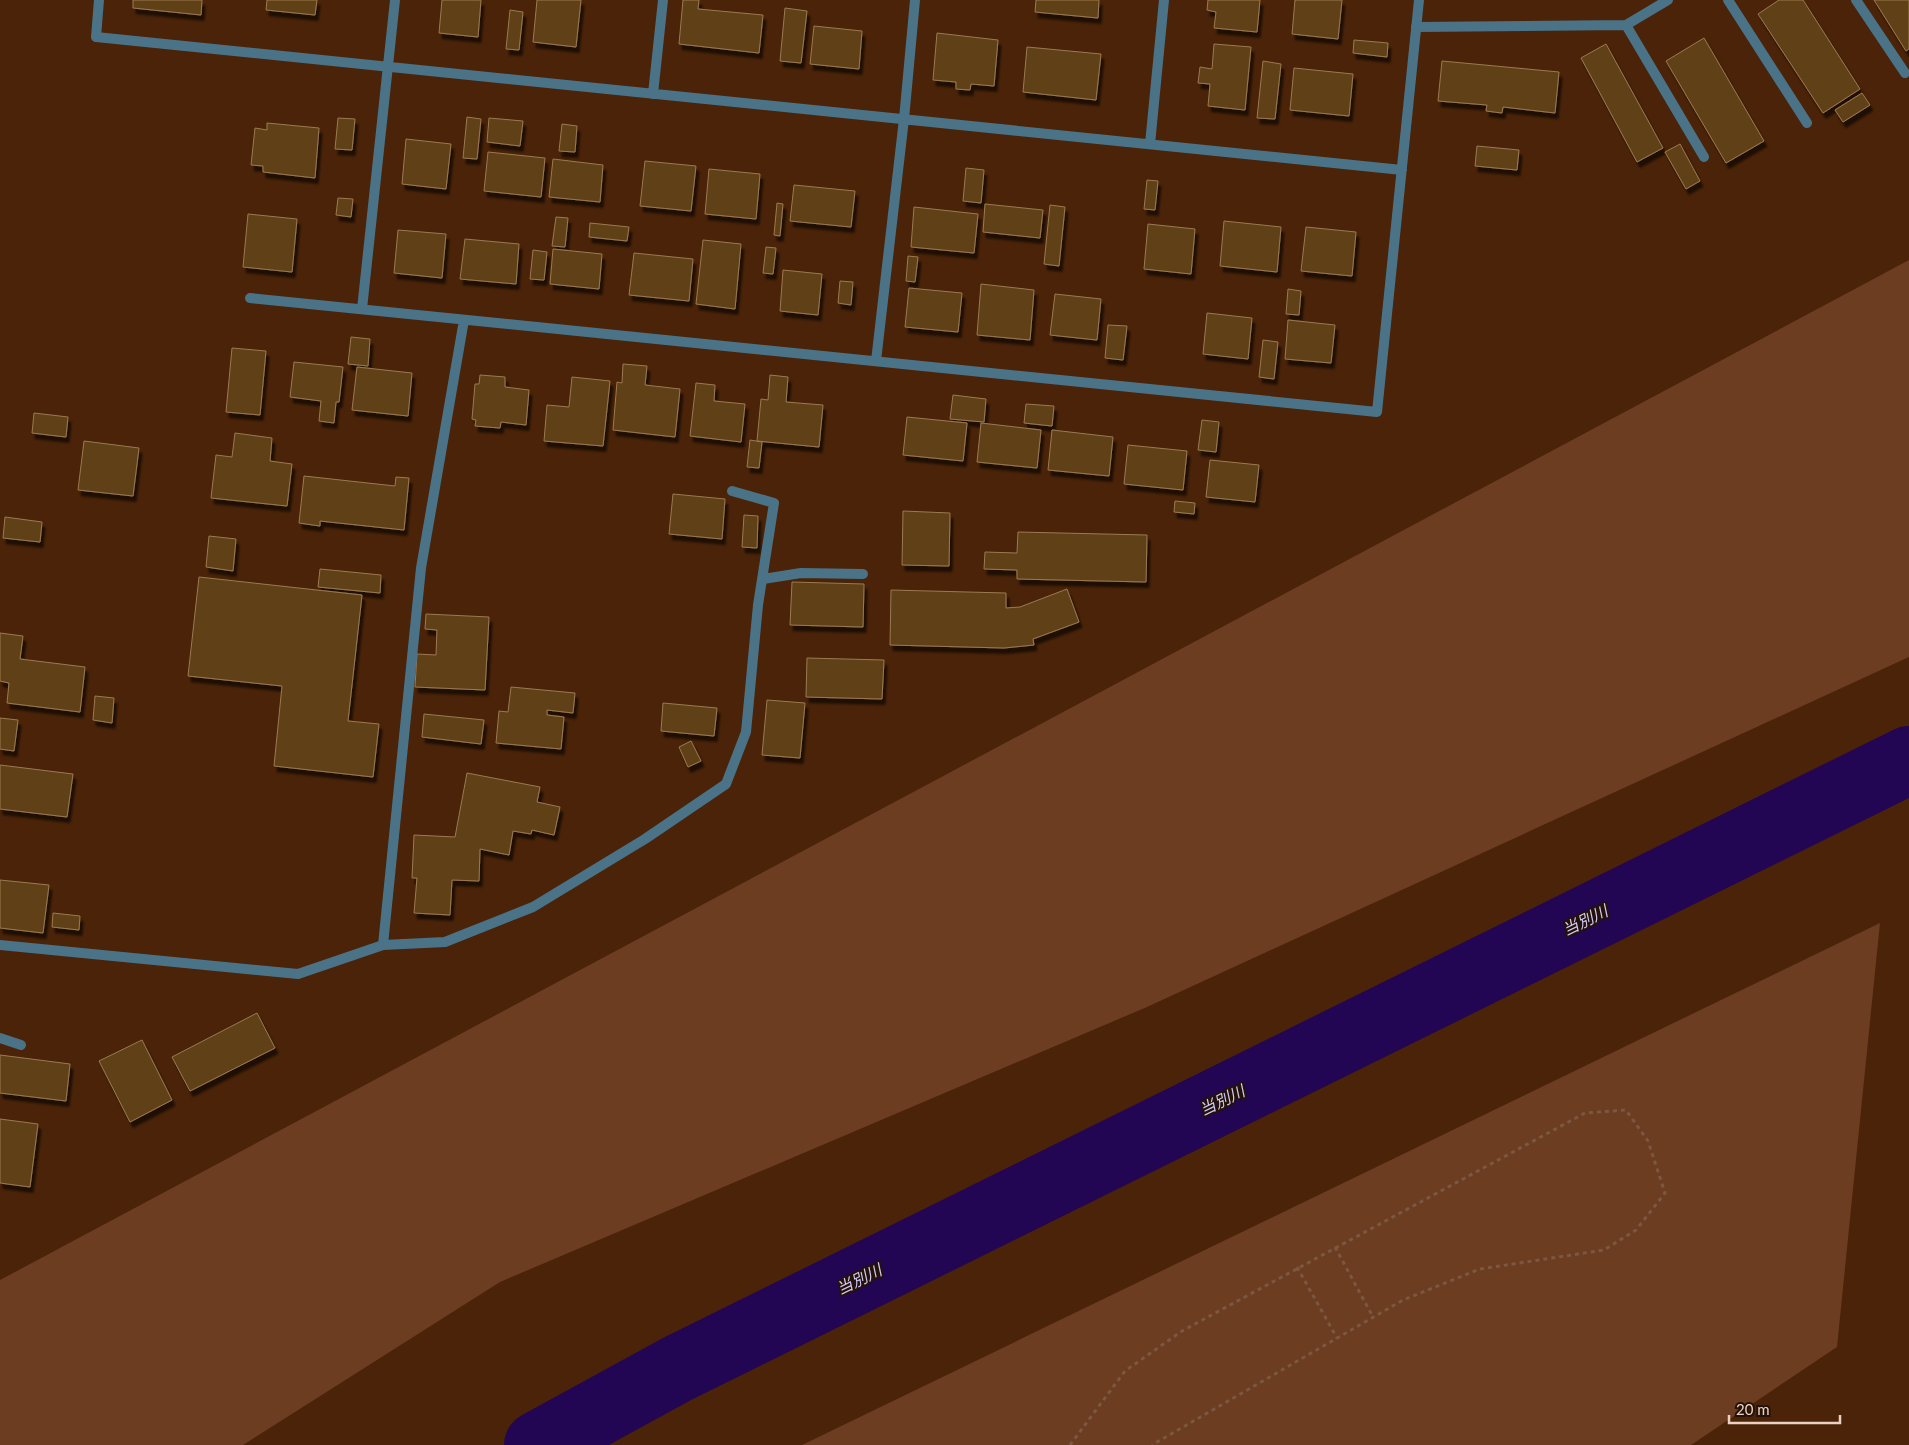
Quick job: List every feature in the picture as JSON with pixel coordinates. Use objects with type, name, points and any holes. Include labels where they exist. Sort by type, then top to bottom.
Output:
[{"type":"street","points":[[99,0],[96,38],[1402,170]]},
{"type":"street","points":[[362,309],[395,0]]},
{"type":"street","points":[[653,94],[663,0]]},
{"type":"street","points":[[876,361],[904,119],[915,0]]},
{"type":"street","points":[[1150,144],[1164,0]]},
{"type":"street","points":[[250,298],[1378,412],[1418,0]]},
{"type":"street","points":[[1416,26],[1626,24],[1668,0]]},
{"type":"street","points":[[1728,0],[1807,123]]},
{"type":"street","points":[[1856,0],[1905,73]]},
{"type":"street","points":[[1626,24],[1704,157]]},
{"type":"street","points":[[383,945],[421,568],[464,320]]},
{"type":"street","points":[[0,945],[298,974],[383,945],[445,942],[533,907],[645,840],[726,784],[746,732],[763,579],[774,503],[732,491]]},
{"type":"street","points":[[763,579],[801,573],[863,574]]},
{"type":"street","points":[[0,1038],[20,1045]]},
{"type":"path","points":[[1070,1445],[1125,1371],[1182,1331],[1585,1112],[1626,1110],[1648,1141],[1665,1193],[1636,1230],[1604,1250],[1480,1269],[1403,1300],[1152,1445]]},
{"type":"path","points":[[1335,1247],[1373,1317]]},
{"type":"path","points":[[1297,1267],[1338,1338]]},
{"type":"shaded area","points":[[1909,260],[1909,657],[1147,1007],[500,1282],[243,1445],[0,1445],[0,1280]]},
{"type":"shaded area","points":[[1880,923],[1837,1347],[1691,1445],[802,1445]]},
{"type":"building","points":[[133,0],[202,0],[201,15],[133,8]]},
{"type":"building","points":[[267,0],[317,0],[315,15],[266,10]]},
{"type":"building","points":[[442,0],[481,0],[478,37],[439,33]]},
{"type":"building","points":[[537,0],[581,0],[576,47],[533,42]]},
{"type":"building","points":[[683,0],[699,0],[698,9],[763,15],[759,53],[679,44]]},
{"type":"building","points":[[1036,0],[1099,0],[1098,18],[1035,12]]},
{"type":"building","points":[[1208,0],[1260,0],[1257,32],[1214,28],[1216,12],[1207,10]]},
{"type":"building","points":[[1295,0],[1342,0],[1338,39],[1292,34]]},
{"type":"building","points":[[1779,0],[1803,0],[1860,89],[1823,113],[1758,14]]},
{"type":"building","points":[[1874,0],[1909,0],[1909,49],[1906,51]]},
{"type":"building","points":[[785,8],[807,11],[801,63],[780,61]]},
{"type":"building","points":[[510,10],[523,12],[519,50],[506,49]]},
{"type":"building","points":[[814,26],[862,31],[859,69],[810,64]]},
{"type":"building","points":[[937,33],[998,40],[994,86],[971,84],[970,90],[956,89],[956,82],[933,80]]},
{"type":"building","points":[[1704,38],[1764,141],[1726,163],[1666,61]]},
{"type":"building","points":[[1354,40],[1388,43],[1387,57],[1353,53]]},
{"type":"building","points":[[1214,44],[1251,47],[1245,110],[1208,106],[1210,84],[1198,83],[1200,67],[1212,69]]},
{"type":"building","points":[[1606,44],[1663,148],[1637,162],[1581,58]]},
{"type":"building","points":[[1027,47],[1101,54],[1096,100],[1023,92]]},
{"type":"building","points":[[1263,61],[1281,64],[1275,119],[1257,118]]},
{"type":"building","points":[[1442,61],[1559,72],[1555,113],[1503,107],[1502,113],[1486,111],[1487,105],[1438,101]]},
{"type":"building","points":[[1294,68],[1353,74],[1349,116],[1290,110]]},
{"type":"building","points":[[1862,93],[1870,105],[1843,122],[1835,110]]},
{"type":"building","points":[[467,117],[481,119],[477,159],[463,158]]},
{"type":"building","points":[[338,118],[355,119],[352,150],[335,149]]},
{"type":"building","points":[[489,118],[523,121],[520,146],[487,142]]},
{"type":"building","points":[[267,123],[319,128],[315,178],[263,172],[263,166],[251,165],[255,128],[267,130]]},
{"type":"building","points":[[562,124],[577,126],[575,152],[559,151]]},
{"type":"building","points":[[406,139],[451,144],[446,189],[402,184]]},
{"type":"building","points":[[1680,144],[1700,181],[1686,189],[1665,152]]},
{"type":"building","points":[[1477,146],[1519,150],[1517,170],[1475,166]]},
{"type":"building","points":[[488,152],[545,158],[541,197],[484,191]]},
{"type":"building","points":[[553,159],[603,165],[600,202],[549,197]]},
{"type":"building","points":[[645,161],[696,166],[691,211],[640,206]]},
{"type":"building","points":[[966,168],[984,170],[981,203],[963,201]]},
{"type":"building","points":[[709,169],[760,174],[756,219],[705,214]]},
{"type":"building","points":[[1147,180],[1158,181],[1155,210],[1144,209]]},
{"type":"building","points":[[794,185],[855,191],[851,227],[790,221]]},
{"type":"building","points":[[338,198],[353,199],[351,217],[336,215]]},
{"type":"building","points":[[777,203],[783,204],[780,236],[774,235]]},
{"type":"building","points":[[985,204],[1043,210],[1040,238],[983,232]]},
{"type":"building","points":[[1050,205],[1065,207],[1059,266],[1044,264]]},
{"type":"building","points":[[914,207],[978,214],[974,253],[911,247]]},
{"type":"building","points":[[248,214],[297,219],[292,272],[243,267]]},
{"type":"building","points":[[556,217],[568,218],[565,247],[552,246]]},
{"type":"building","points":[[1224,221],[1281,227],[1277,272],[1220,266]]},
{"type":"building","points":[[590,223],[629,227],[627,241],[589,237]]},
{"type":"building","points":[[1148,224],[1195,229],[1191,274],[1144,269]]},
{"type":"building","points":[[1306,227],[1356,232],[1352,276],[1301,271]]},
{"type":"building","points":[[398,230],[446,234],[442,278],[394,273]]},
{"type":"building","points":[[465,239],[519,244],[516,284],[460,279]]},
{"type":"building","points":[[703,240],[741,244],[735,309],[696,304]]},
{"type":"building","points":[[766,247],[776,248],[773,274],[763,273]]},
{"type":"building","points":[[553,249],[602,254],[599,289],[550,284]]},
{"type":"building","points":[[533,250],[547,252],[544,280],[530,279]]},
{"type":"building","points":[[634,253],[693,259],[689,301],[629,295]]},
{"type":"building","points":[[908,256],[918,257],[915,282],[906,281]]},
{"type":"building","points":[[783,270],[822,274],[818,315],[780,311]]},
{"type":"building","points":[[840,281],[853,282],[851,305],[838,303]]},
{"type":"building","points":[[981,284],[1034,290],[1030,340],[977,335]]},
{"type":"building","points":[[909,288],[962,293],[958,332],[905,327]]},
{"type":"building","points":[[1288,289],[1301,291],[1299,315],[1286,314]]},
{"type":"building","points":[[1055,294],[1101,299],[1097,340],[1050,335]]},
{"type":"building","points":[[1207,313],[1252,318],[1248,359],[1203,354]]},
{"type":"building","points":[[1288,320],[1335,325],[1331,363],[1285,359]]},
{"type":"building","points":[[1108,325],[1127,326],[1123,360],[1105,358]]},
{"type":"building","points":[[351,337],[370,339],[368,366],[348,364]]},
{"type":"building","points":[[1263,340],[1278,342],[1274,379],[1259,377]]},
{"type":"building","points":[[232,348],[266,351],[260,415],[226,412]]},
{"type":"building","points":[[294,362],[343,367],[339,402],[336,402],[334,423],[319,421],[321,401],[290,397]]},
{"type":"building","points":[[623,364],[647,366],[645,385],[680,389],[675,437],[613,430],[617,382],[622,383]]},
{"type":"building","points":[[357,367],[412,373],[408,416],[352,410]]},
{"type":"building","points":[[480,375],[505,377],[505,387],[529,390],[526,425],[501,422],[500,428],[475,426],[476,420],[472,419],[475,384],[479,384]]},
{"type":"building","points":[[770,375],[788,377],[786,402],[823,405],[819,447],[757,441],[761,399],[768,400]]},
{"type":"building","points":[[572,377],[610,381],[603,446],[544,441],[547,405],[569,407]]},
{"type":"building","points":[[696,383],[715,385],[714,401],[745,404],[741,442],[690,436]]},
{"type":"building","points":[[953,395],[986,399],[984,422],[950,419]]},
{"type":"building","points":[[1026,404],[1054,406],[1052,426],[1024,423]]},
{"type":"building","points":[[34,413],[68,417],[66,437],[32,433]]},
{"type":"building","points":[[907,417],[967,423],[963,461],[903,455]]},
{"type":"building","points":[[1202,420],[1219,422],[1216,452],[1198,450]]},
{"type":"building","points":[[981,423],[1041,430],[1037,468],[977,462]]},
{"type":"building","points":[[1052,430],[1113,437],[1109,476],[1048,470]]},
{"type":"building","points":[[235,433],[272,438],[270,461],[292,464],[287,506],[211,498],[216,455],[232,457]]},
{"type":"building","points":[[750,440],[762,442],[759,468],[747,467]]},
{"type":"building","points":[[84,441],[139,448],[133,496],[78,490]]},
{"type":"building","points":[[1128,445],[1187,451],[1183,490],[1124,484]]},
{"type":"building","points":[[1210,460],[1259,465],[1255,502],[1206,497]]},
{"type":"building","points":[[304,476],[395,486],[396,477],[409,478],[404,530],[320,521],[320,526],[299,523]]},
{"type":"building","points":[[673,494],[725,499],[722,539],[669,534]]},
{"type":"building","points":[[1175,501],[1195,503],[1194,514],[1174,512]]},
{"type":"building","points":[[903,511],[950,513],[949,566],[902,565]]},
{"type":"building","points":[[744,515],[758,516],[757,548],[742,547]]},
{"type":"building","points":[[5,517],[42,522],[40,542],[3,538]]},
{"type":"building","points":[[1018,532],[1147,535],[1146,582],[1017,579],[1017,570],[984,569],[985,552],[1017,553]]},
{"type":"building","points":[[209,536],[236,539],[233,571],[206,567]]},
{"type":"building","points":[[320,569],[381,575],[380,593],[318,587]]},
{"type":"building","points":[[199,577],[362,595],[348,721],[379,724],[373,777],[274,766],[282,686],[188,676]]},
{"type":"building","points":[[792,582],[864,584],[863,627],[790,625]]},
{"type":"building","points":[[1067,589],[1079,622],[1033,639],[1034,645],[1004,648],[890,645],[891,590],[1006,593],[1006,608],[1020,607]]},
{"type":"building","points":[[426,614],[489,617],[485,690],[415,687],[417,654],[436,655],[437,630],[425,629]]},
{"type":"building","points":[[0,633],[23,636],[20,659],[85,667],[80,712],[7,703],[9,683],[0,681]]},
{"type":"building","points":[[807,658],[884,660],[882,699],[806,697]]},
{"type":"building","points":[[511,687],[575,693],[573,713],[547,710],[547,715],[564,717],[561,749],[496,743],[499,711],[508,712]]},
{"type":"building","points":[[95,696],[114,698],[112,723],[93,720]]},
{"type":"building","points":[[767,700],[805,703],[800,758],[762,755]]},
{"type":"building","points":[[663,703],[717,708],[714,736],[661,731]]},
{"type":"building","points":[[424,714],[484,720],[481,744],[422,737]]},
{"type":"building","points":[[0,718],[18,720],[14,751],[0,749]]},
{"type":"building","points":[[691,741],[701,761],[688,767],[679,747]]},
{"type":"building","points":[[0,765],[73,774],[67,817],[0,809]]},
{"type":"building","points":[[467,773],[540,787],[537,802],[560,807],[554,835],[532,830],[531,834],[513,831],[509,855],[480,849],[479,881],[452,880],[450,915],[414,913],[417,878],[412,878],[414,835],[455,837]]},
{"type":"building","points":[[0,880],[49,885],[43,933],[0,928]]},
{"type":"building","points":[[53,913],[80,916],[79,930],[52,927]]},
{"type":"building","points":[[257,1013],[275,1048],[190,1091],[172,1057]]},
{"type":"building","points":[[142,1040],[172,1100],[130,1122],[99,1061]]},
{"type":"building","points":[[0,1055],[70,1064],[66,1101],[0,1093]]},
{"type":"building","points":[[0,1119],[38,1124],[30,1187],[0,1183]]},
{"type":"waterway","name":"当別川","points":[[538,1445],[677,1369],[1909,760]]}]
